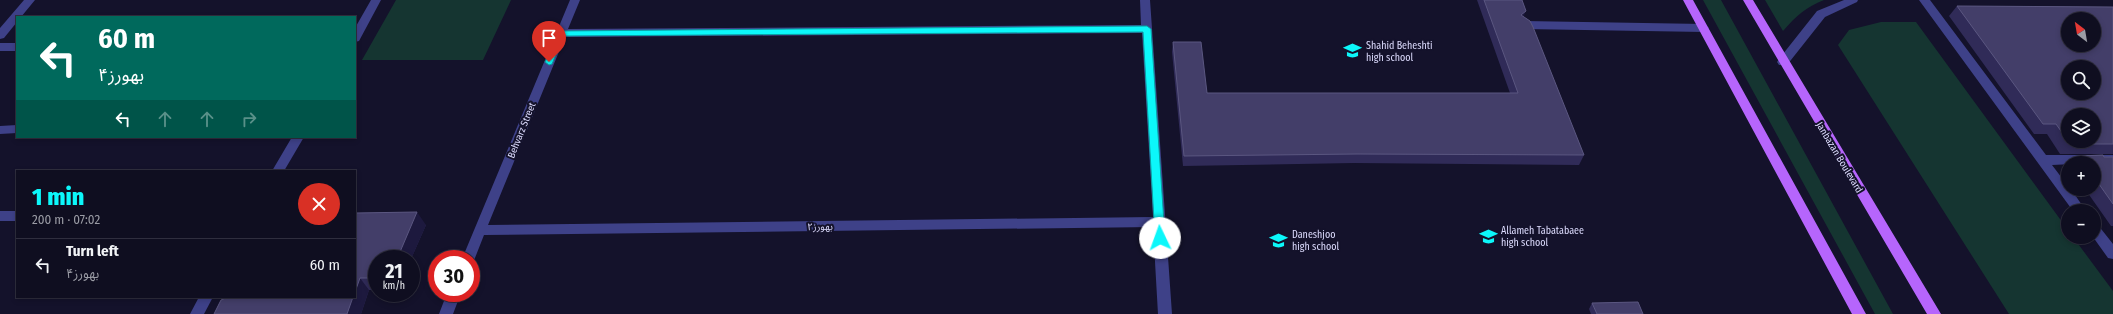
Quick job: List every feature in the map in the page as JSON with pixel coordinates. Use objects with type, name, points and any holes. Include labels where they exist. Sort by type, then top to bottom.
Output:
[{"type":"main road","points":[[1688,0],[1859,314]]},
{"type":"main road","name":"Janbazan Boulevard","points":[[1748,0],[1783,62],[1934,314]]},
{"type":"street","points":[[16,16],[30,0]]},
{"type":"street","points":[[356,36],[376,0]]},
{"type":"street","name":"Behvarz Street","points":[[472,250],[575,0]]},
{"type":"street","points":[[1145,0],[1165,314]]},
{"type":"street","points":[[1783,62],[1821,14],[1853,0]]},
{"type":"street","points":[[1924,0],[2075,204]]},
{"type":"street","points":[[0,35],[16,16]]},
{"type":"street","points":[[1524,25],[1704,28]]},
{"type":"street","points":[[561,34],[1147,29]]},
{"type":"street","points":[[0,47],[16,47]]},
{"type":"street","points":[[0,130],[16,129]]},
{"type":"street","points":[[279,170],[297,138]]},
{"type":"street","points":[[2041,160],[2113,160]]},
{"type":"street","points":[[0,216],[16,216]]},
{"type":"street","name":"بهورز۲","points":[[480,230],[1159,222]]},
{"type":"street","points":[[2101,238],[2113,254]]},
{"type":"street","points":[[196,314],[205,298]]},
{"type":"street","points":[[446,314],[451,302]]},
{"type":"green space","points":[[396,0],[511,0],[483,60],[362,60]]},
{"type":"green space","points":[[1703,0],[1721,0],[1893,314],[1875,314]]},
{"type":"green space","points":[[1765,0],[1824,0],[1802,12],[1783,31]]},
{"type":"green space","points":[[1881,22],[1916,22],[2061,220],[2061,244],[2078,244],[2113,291],[2113,314],[2009,314],[1838,45],[1849,30]]},
{"type":"building","points":[[1484,0],[1522,0],[1526,11],[1521,15],[1530,21],[1533,27],[1584,155],[1357,154],[1184,156],[1173,42],[1201,42],[1207,93],[1518,93]]},
{"type":"building","points":[[1957,6],[2113,7],[2113,144],[2101,144],[2101,108],[2061,108],[2061,131],[2056,124],[2043,124]]},
{"type":"building","points":[[2103,155],[2104,157],[2113,157],[2113,204],[2101,187],[2101,156],[2079,156]]},
{"type":"building","points":[[417,212],[401,250],[368,250],[368,278],[360,278],[356,289],[356,213]]},
{"type":"building","points":[[226,298],[353,298],[347,314],[214,314],[221,300]]},
{"type":"building","points":[[1638,302],[1643,314],[1597,314],[1592,303]]},
{"type":"place","name":"Shahid Beheshti high school","points":[[1353,51]]},
{"type":"place","name":"Allameh Tabatabaee high school","points":[[1488,236]]},
{"type":"place","name":"Daneshjoo high school","points":[[1279,240]]},
{"type":"route","points":[[549,62],[561,34],[1147,29],[1160,238]]}]
